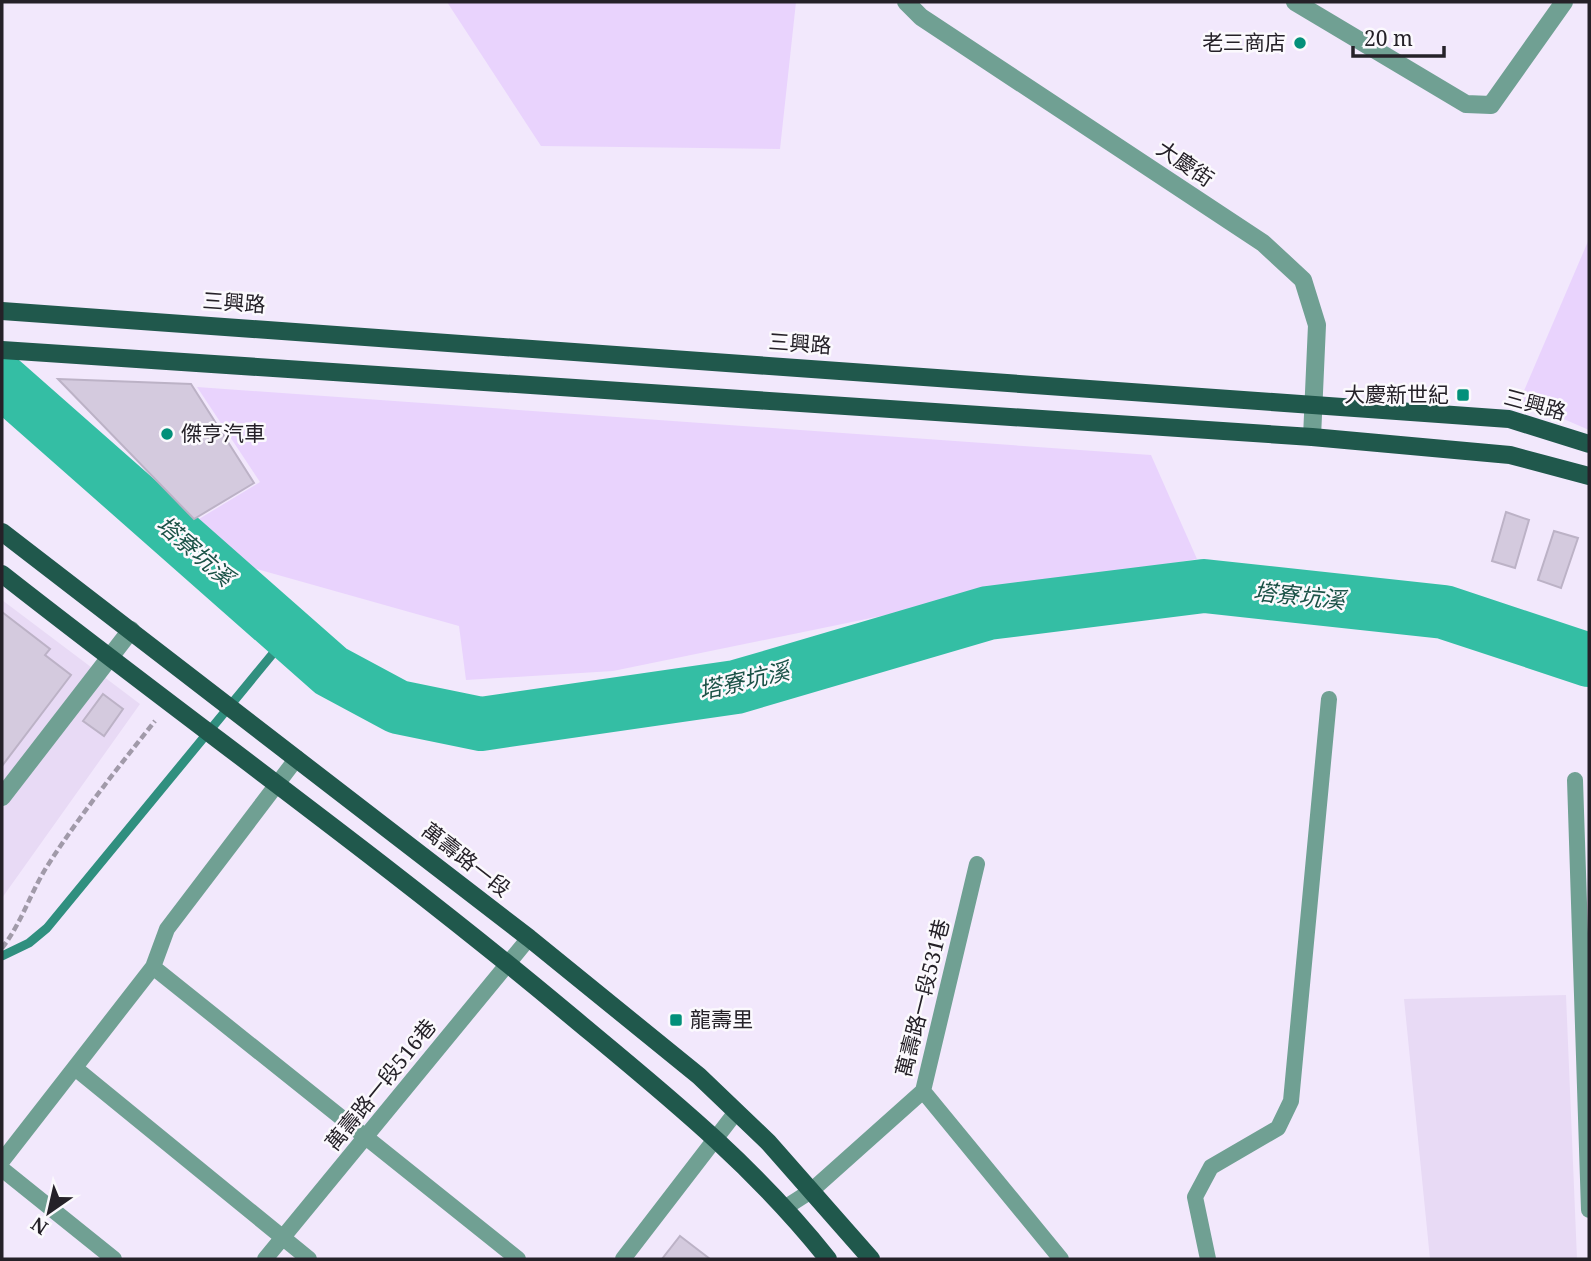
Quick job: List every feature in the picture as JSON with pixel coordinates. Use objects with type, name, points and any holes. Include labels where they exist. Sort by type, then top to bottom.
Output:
[{"type":"main road","name":"三興路","points":[[2,311],[1509,418],[1589,444]]},
{"type":"main road","points":[[5,350],[1312,437],[1510,455],[1589,475]]},
{"type":"main road","name":"萬壽路一段","points":[[2,531],[529,938],[699,1076],[811,1191],[871,1259]]},
{"type":"main road","points":[[2,574],[508,964],[718,1138],[786,1207],[828,1259]]},
{"type":"street","name":"大慶街","points":[[906,2],[921,17],[1263,243],[1303,281],[1317,326],[1312,437]]},
{"type":"street","points":[[1295,2],[1466,104],[1491,105],[1564,2]]},
{"type":"street","points":[[2,797],[131,630]]},
{"type":"lane","points":[[1208,1259],[1195,1197],[1211,1167],[1278,1128],[1291,1101],[1329,699]]},
{"type":"lane","points":[[2,1161],[153,967],[167,929],[298,758]]},
{"type":"lane","points":[[1575,780],[1589,1210]]},
{"type":"lane","name":"萬壽路一段531巷","points":[[786,1207],[811,1191],[923,1091],[977,864]]},
{"type":"lane","name":"萬壽路一段516巷","points":[[265,1259],[529,938]]},
{"type":"lane","points":[[153,967],[518,1259]]},
{"type":"lane","points":[[75,1068],[309,1259]]},
{"type":"lane","points":[[923,1091],[1061,1259]]},
{"type":"lane","points":[[623,1259],[736,1112]]},
{"type":"lane","points":[[2,1169],[114,1259]]},
{"type":"path","points":[[2,948],[12,935],[33,888],[72,827],[173,707]]},
{"type":"shaded area","points":[[447,2],[796,2],[780,149],[541,146]]},
{"type":"shaded area","points":[[1589,239],[1589,430],[1520,400]]},
{"type":"shaded area","points":[[197,387],[1151,455],[1197,559],[954,601],[613,671],[466,680],[459,626],[239,564],[194,522],[260,482]]},
{"type":"shaded area","points":[[2,600],[140,704],[2,898]]},
{"type":"shaded area","points":[[1566,995],[1577,1259],[1430,1259],[1404,999]]},
{"type":"building","name":"傑亨汽車","points":[[58,379],[191,384],[254,483],[194,519]]},
{"type":"building","points":[[1506,512],[1529,520],[1515,568],[1492,561]]},
{"type":"building","points":[[1554,531],[1578,538],[1561,588],[1538,580]]},
{"type":"building","points":[[2,612],[50,649],[45,655],[71,675],[2,766]]},
{"type":"building","points":[[103,694],[123,709],[104,736],[83,721]]},
{"type":"building","points":[[680,1236],[710,1259],[662,1259]]},
{"type":"waterway","name":"塔寮坑溪","points":[[2,381],[331,671],[398,707],[481,724],[736,687],[988,613],[1204,586],[1444,612],[1589,660]]},
{"type":"waterway","points":[[2,956],[29,943],[47,928],[289,634]]},
{"type":"place","name":"老三商店","points":[[1300,43]]},
{"type":"place","name":"大慶新世紀","points":[[1463,395]]},
{"type":"place","name":"傑亨汽車","points":[[167,434]]},
{"type":"place","name":"龍壽里","points":[[676,1020]]}]
